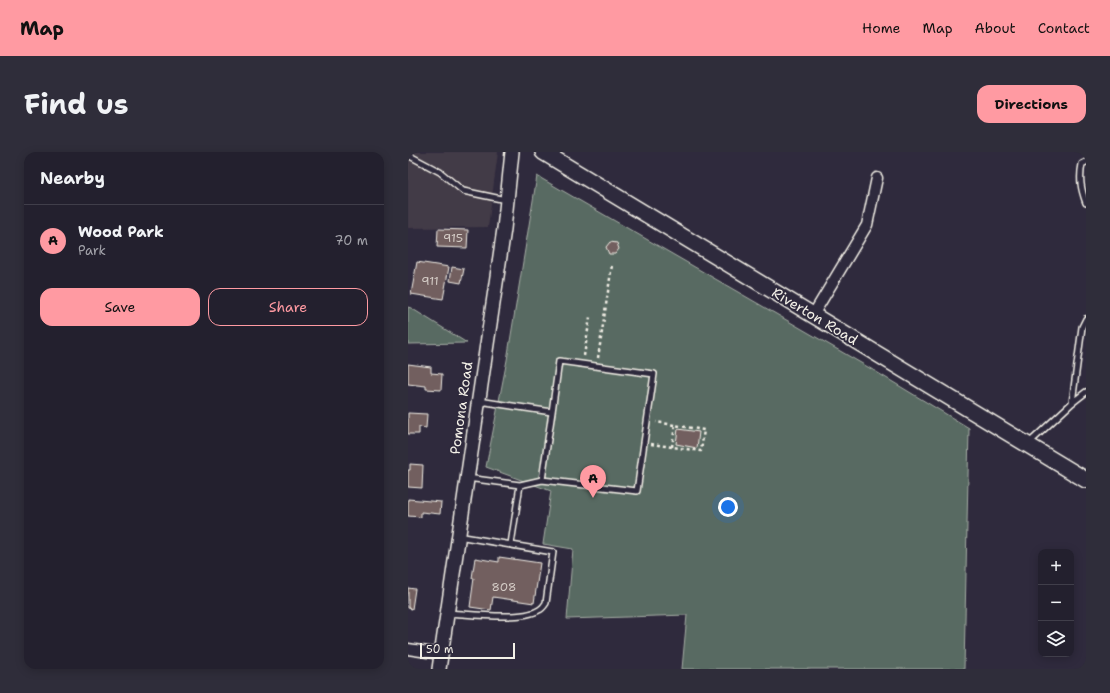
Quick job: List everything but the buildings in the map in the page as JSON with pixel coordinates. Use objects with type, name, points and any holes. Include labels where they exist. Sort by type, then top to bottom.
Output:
[{"type":"main road","name":"Riverton Road","points":[[543,152],[1086,480]]},
{"type":"street","name":"Pomona Road","points":[[439,669],[507,200],[512,152]]},
{"type":"street","points":[[813,315],[867,225],[877,178]]},
{"type":"street","points":[[408,649],[441,654]]},
{"type":"lane","points":[[408,155],[440,172],[462,191],[507,200]]},
{"type":"lane","points":[[1086,162],[1082,164],[1080,185],[1086,203]]},
{"type":"lane","points":[[1072,403],[1082,326],[1086,319]]},
{"type":"lane","points":[[467,478],[520,485],[542,480],[637,491],[654,374],[560,361],[542,480]]},
{"type":"lane","points":[[1028,445],[1072,403],[1086,392]]},
{"type":"lane","points":[[478,401],[552,412]]},
{"type":"lane","points":[[511,544],[520,485]]},
{"type":"lane","points":[[447,613],[500,616],[529,614],[541,610],[546,603],[553,552],[458,536]]},
{"type":"path","points":[[598,366],[599,349],[612,265]]},
{"type":"path","points":[[582,364],[590,317]]},
{"type":"path","points":[[644,443],[701,451],[704,430],[647,420]]},
{"type":"path","points":[[672,447],[675,436],[675,425]]},
{"type":"shaded area","points":[[408,152],[498,152],[488,227],[408,228]]},
{"type":"green space","points":[[537,176],[873,370],[969,428],[964,669],[682,669],[687,615],[567,619],[573,549],[543,544],[551,491],[486,467],[507,360]]},
{"type":"green space","points":[[408,307],[411,308],[467,343],[408,344]]},
{"type":"place","name":"Wood Park","points":[[593,498]]}]
